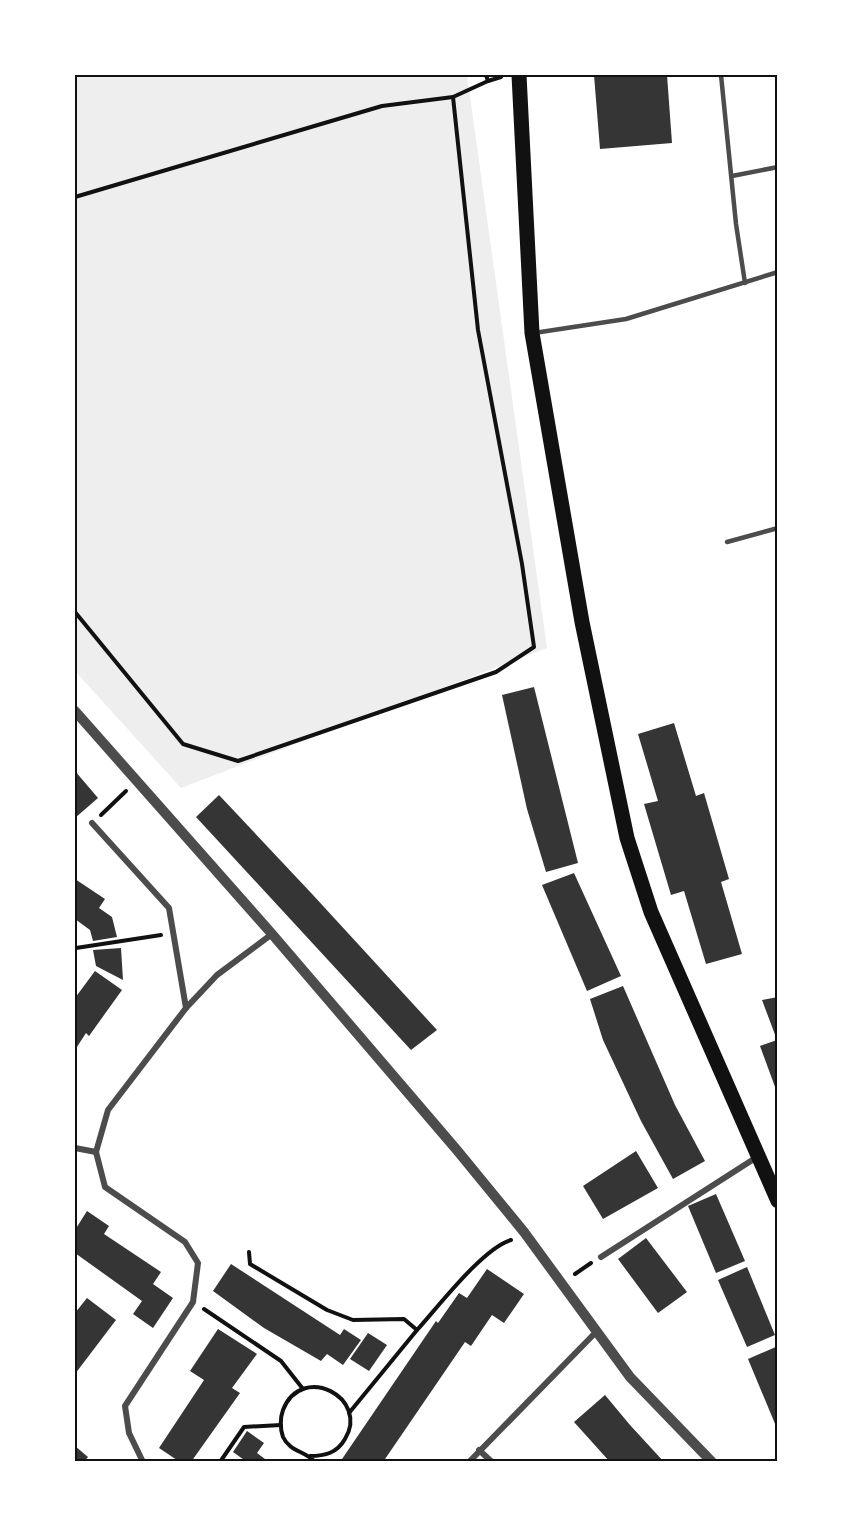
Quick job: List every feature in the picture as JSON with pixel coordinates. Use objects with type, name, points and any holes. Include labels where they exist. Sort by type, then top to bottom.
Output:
[{"type":"main road","points":[[519,75],[532,333],[582,622],[627,838],[651,912],[778,1202]]},
{"type":"street","points":[[75,711],[289,953],[524,1232],[630,1377],[712,1462]]},
{"type":"street","points":[[92,824],[169,908],[186,1008]]},
{"type":"street","points":[[143,1462],[129,1432],[125,1406],[193,1302],[198,1263],[184,1242],[105,1187],[96,1152],[108,1110],[186,1008],[217,975],[272,934]]},
{"type":"street","points":[[75,1148],[96,1152]]},
{"type":"street","points":[[601,1257],[759,1156]]},
{"type":"street","points":[[469,1462],[597,1331]]},
{"type":"street","points":[[479,1450],[492,1462]]},
{"type":"lane","points":[[721,75],[745,283]]},
{"type":"lane","points":[[732,176],[778,166]]},
{"type":"lane","points":[[532,333],[626,319],[778,272]]},
{"type":"lane","points":[[727,542],[778,528]]},
{"type":"path","points":[[486,75],[488,81]]},
{"type":"path","points":[[75,197],[382,106],[453,97],[488,81],[508,75]]},
{"type":"path","points":[[75,612],[183,744],[238,761],[496,672],[534,647],[522,564],[478,330],[453,97]]},
{"type":"path","points":[[92,824],[137,780]]},
{"type":"path","points":[[75,948],[172,934]]},
{"type":"path","points":[[350,1413],[417,1330],[483,1259],[502,1242],[524,1232]]},
{"type":"path","points":[[249,1252],[250,1264],[327,1311],[353,1320],[404,1319],[417,1330]]},
{"type":"path","points":[[561,1282],[601,1257]]},
{"type":"path","points":[[193,1302],[281,1361],[303,1389]]},
{"type":"path","points":[[310,1456],[322,1456],[342,1445],[350,1424],[350,1413],[345,1402],[326,1388],[303,1389],[285,1403],[280,1425],[290,1446],[310,1456],[315,1462]]},
{"type":"path","points":[[220,1462],[244,1427],[280,1425]]},
{"type":"shaded area","points":[[75,75],[467,75],[547,648],[181,788],[75,671]]},
{"type":"building","points":[[594,75],[667,75],[672,143],[600,149]]},
{"type":"building","points":[[534,687],[578,863],[546,872],[527,809],[502,695]]},
{"type":"building","points":[[674,723],[696,796],[704,793],[729,879],[721,882],[742,954],[706,964],[684,891],[671,895],[644,804],[658,801],[638,734]]},
{"type":"building","points":[[75,771],[98,798],[75,818]]},
{"type":"building","points":[[219,795],[437,1030],[411,1050],[196,817]]},
{"type":"building","points":[[574,873],[621,976],[587,991],[542,885]]},
{"type":"building","points":[[75,879],[105,899],[99,908],[112,917],[117,937],[93,941],[90,930],[75,919]]},
{"type":"building","points":[[121,948],[123,980],[96,966],[93,950]]},
{"type":"building","points":[[95,971],[122,990],[89,1036],[86,1033],[75,1050],[75,998]]},
{"type":"building","points":[[623,986],[675,1105],[705,1161],[673,1179],[641,1121],[603,1040],[590,999]]},
{"type":"building","points":[[778,997],[778,1095],[760,1046],[777,1040],[762,1000]]},
{"type":"building","points":[[636,1151],[658,1188],[603,1219],[583,1186]]},
{"type":"building","points":[[716,1194],[745,1261],[716,1273],[688,1206]]},
{"type":"building","points":[[87,1211],[109,1226],[104,1234],[161,1272],[153,1284],[173,1298],[153,1328],[133,1314],[142,1301],[75,1253],[75,1230]]},
{"type":"building","points":[[646,1238],[687,1292],[658,1313],[618,1259]]},
{"type":"building","points":[[231,1264],[340,1335],[344,1329],[361,1340],[343,1365],[327,1354],[321,1361],[264,1328],[213,1291]]},
{"type":"building","points":[[747,1267],[775,1335],[747,1347],[718,1280]]},
{"type":"building","points":[[487,1269],[524,1294],[504,1323],[492,1315],[471,1346],[465,1342],[383,1462],[340,1462],[436,1321],[438,1323],[459,1293],[467,1298]]},
{"type":"building","points":[[87,1298],[116,1320],[75,1374],[75,1313]]},
{"type":"building","points":[[218,1329],[257,1354],[232,1388],[240,1393],[191,1462],[180,1462],[159,1448],[204,1380],[190,1371]]},
{"type":"building","points":[[368,1333],[387,1345],[369,1371],[350,1359]]},
{"type":"building","points":[[778,1346],[778,1431],[748,1359]]},
{"type":"building","points":[[605,1395],[664,1462],[610,1462],[574,1422]]},
{"type":"building","points":[[247,1431],[264,1443],[257,1453],[269,1462],[247,1462],[233,1452]]},
{"type":"building","points":[[75,1446],[88,1457],[84,1462],[75,1462]]}]
